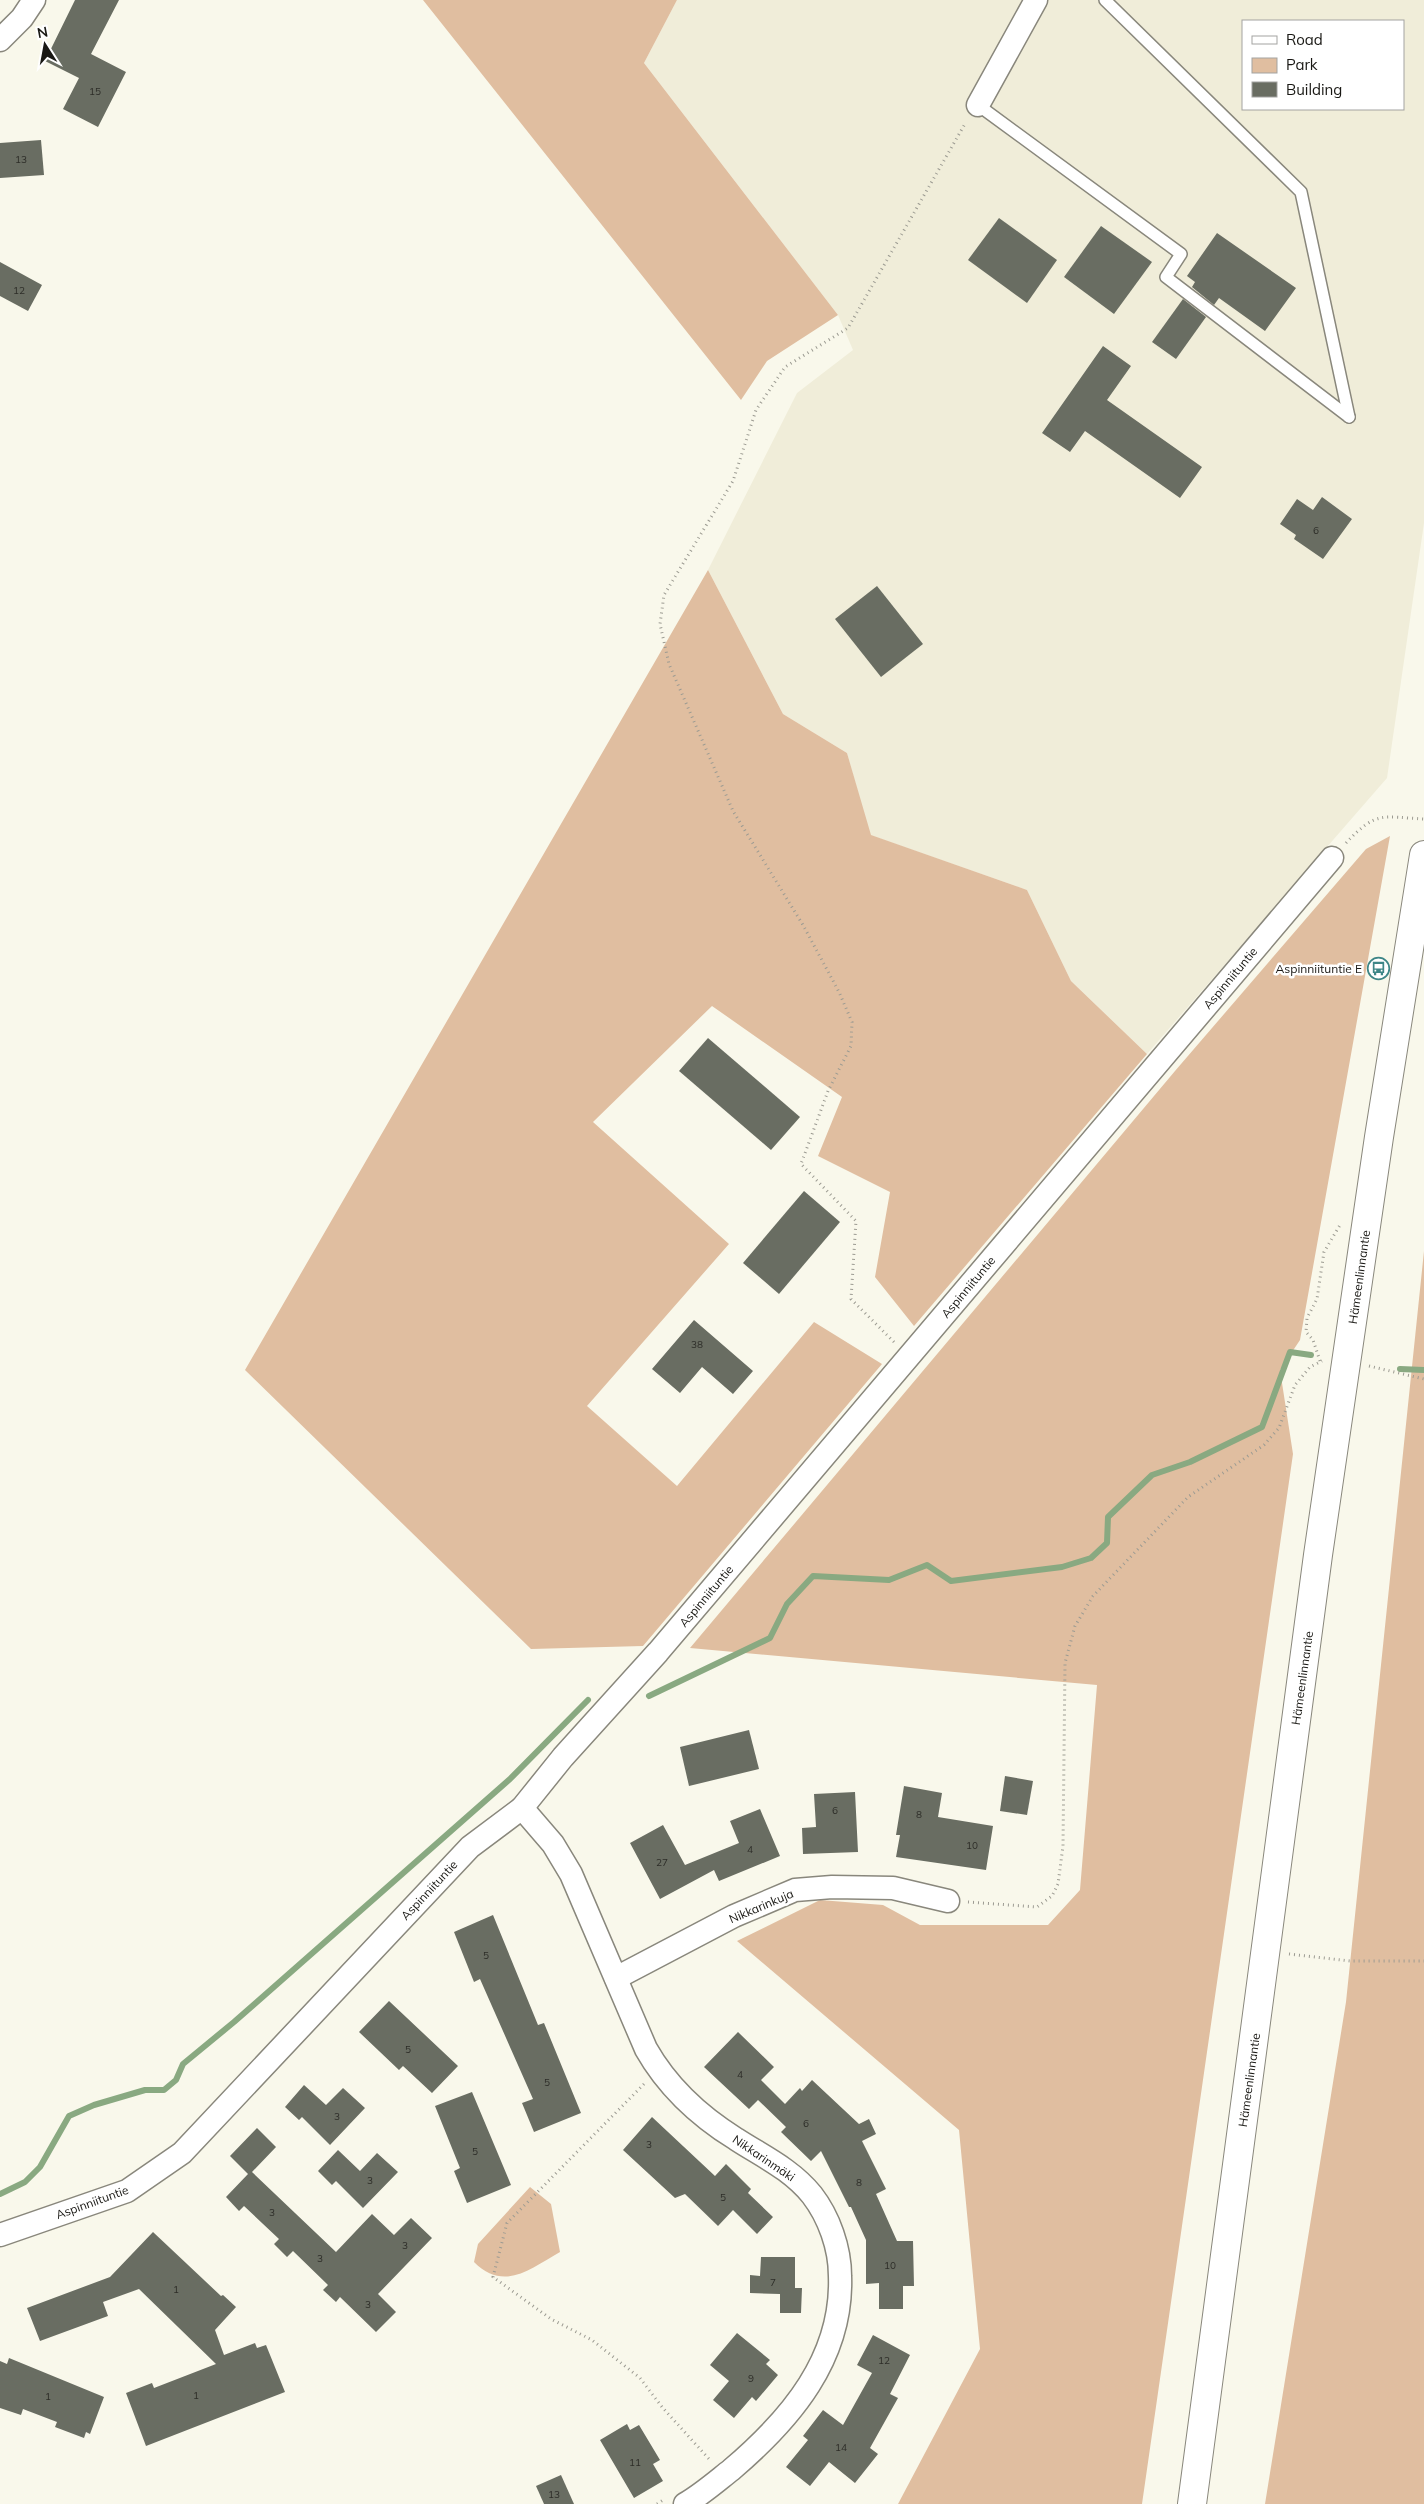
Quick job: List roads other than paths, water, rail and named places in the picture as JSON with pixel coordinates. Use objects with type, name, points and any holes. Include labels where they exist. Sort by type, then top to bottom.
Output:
[{"type":"main road","name":"Hämeenlinnantie","points":[[1192,2504],[1318,1555],[1378,1147],[1424,855]]},
{"type":"street","points":[[0,40],[22,18],[34,0]]},
{"type":"street","points":[[978,105],[1036,0]]},
{"type":"street","name":"Aspinniituntie","points":[[0,2235],[127,2190],[182,2153],[470,1846],[522,1808],[563,1756],[658,1652],[1332,858]]},
{"type":"street","name":"Nikkarinmäki","points":[[522,1808],[553,1844],[571,1874],[646,2049],[659,2073],[702,2115],[791,2174],[812,2195],[836,2242],[840,2264],[841,2293],[838,2322],[818,2370],[772,2433],[725,2474],[675,2502]]},
{"type":"street","name":"Nikkarinkuja","points":[[616,1978],[734,1916],[795,1890],[832,1887],[892,1888],[948,1901]]},
{"type":"lane","points":[[978,105],[1181,254],[1166,277],[1350,417],[1301,192],[1106,0]]},
{"type":"waterway","points":[[649,1696],[770,1638],[787,1604],[813,1576],[889,1580],[927,1565],[951,1581],[1062,1567],[1091,1558],[1107,1543],[1108,1517],[1152,1475],[1190,1462],[1262,1427],[1290,1352],[1311,1355]]},
{"type":"waterway","points":[[1400,1369],[1424,1370]]},
{"type":"waterway","points":[[0,2194],[25,2182],[40,2167],[69,2116],[94,2105],[145,2090],[164,2090],[176,2080],[183,2064],[234,2022],[510,1779],[588,1700]]},
{"type":"place","name":"Aspinniituntie E","points":[[1378,968]]}]
